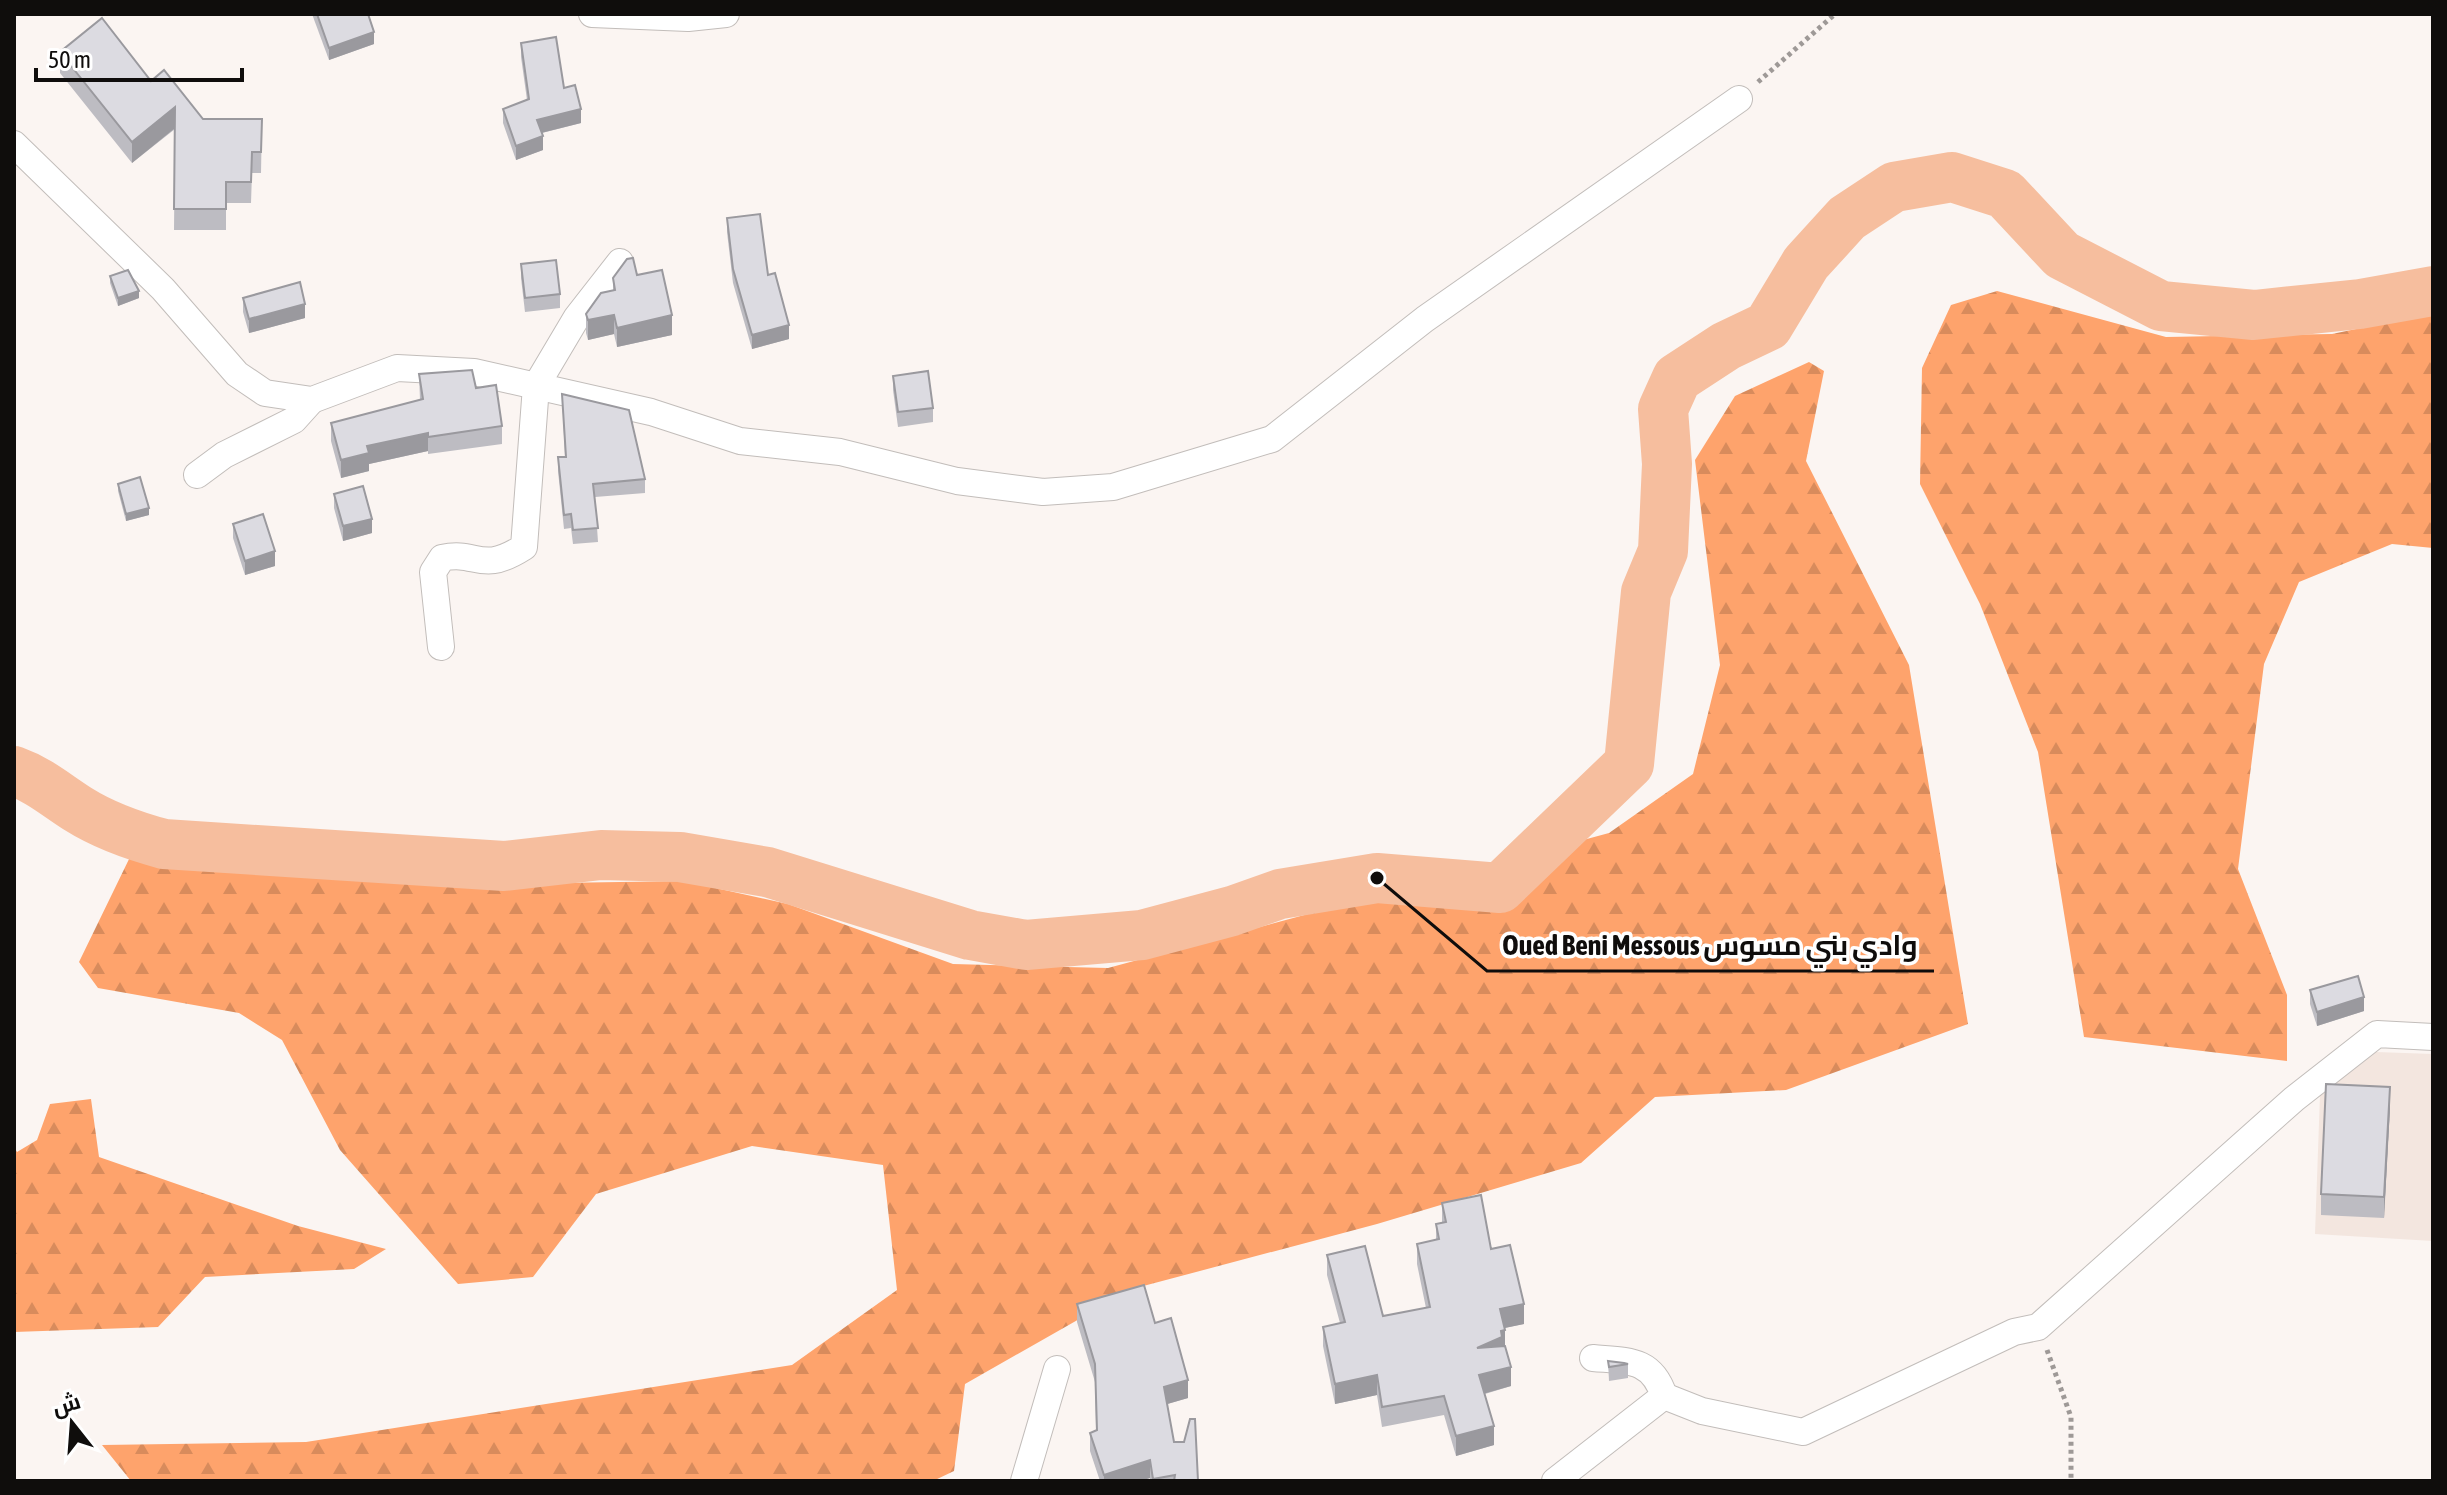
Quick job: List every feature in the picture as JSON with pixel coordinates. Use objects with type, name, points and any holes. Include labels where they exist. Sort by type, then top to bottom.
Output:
[{"type":"street","points":[[592,14],[688,18],[726,14]]},
{"type":"street","points":[[197,475],[224,455],[294,420],[312,400],[397,368],[474,372],[651,412],[740,441],[840,452],[957,481],[1043,492],[1113,487],[1272,439],[1425,319],[1739,99]]},
{"type":"street","points":[[14,144],[163,289],[237,374],[265,393],[312,400]]},
{"type":"street","points":[[441,647],[433,572],[442,558],[452,556],[479,563],[504,560],[524,547],[536,386],[577,317],[620,262]]},
{"type":"street","points":[[1664,1396],[1702,1411],[1803,1432],[2014,1332],[2038,1327],[2294,1099],[2377,1034],[2433,1037]]},
{"type":"street","points":[[1593,1358],[1635,1361],[1658,1377],[1664,1396]]},
{"type":"street","points":[[1024,1481],[1057,1369]]},
{"type":"street","points":[[1555,1481],[1664,1396]]},
{"type":"path","points":[[1739,99],[1835,14]]},
{"type":"path","points":[[2038,1327],[2071,1417],[2071,1481]]},
{"type":"shaded area","points":[[2376,1052],[2433,1054],[2433,1241],[2315,1234],[2320,1095]]},
{"type":"green space","points":[[1997,291],[2166,337],[2332,334],[2433,313],[2433,548],[2392,544],[2299,582],[2264,664],[2238,869],[2287,995],[2287,1061],[2084,1037],[2038,752],[1980,604],[1920,484],[1922,368],[1951,305]]},
{"type":"green space","points":[[1809,362],[1824,371],[1806,461],[1909,665],[1968,1024],[1786,1090],[1655,1097],[1581,1163],[1377,1224],[1132,1289],[965,1384],[954,1471],[933,1481],[131,1481],[102,1445],[306,1442],[792,1365],[897,1290],[883,1165],[752,1146],[596,1194],[533,1277],[458,1284],[340,1150],[282,1040],[239,1013],[98,988],[79,962],[131,855],[485,884],[684,881],[788,904],[953,964],[1108,968],[1609,833],[1693,774],[1720,665],[1695,460],[1735,396]]},
{"type":"green space","points":[[91,1099],[99,1157],[298,1226],[386,1249],[354,1269],[205,1277],[158,1327],[14,1332],[14,1147],[17,1152],[37,1140],[50,1104]]},
{"type":"building","points":[[317,14],[368,14],[374,32],[329,48]]},
{"type":"building","points":[[102,18],[151,81],[164,70],[203,119],[262,119],[261,152],[252,152],[251,182],[226,182],[226,209],[174,209],[175,107],[132,142],[60,52]]},
{"type":"building","points":[[556,37],[564,88],[575,85],[581,109],[537,120],[543,136],[516,146],[503,109],[529,99],[521,43]]},
{"type":"building","points":[[760,214],[768,275],[775,273],[789,325],[752,335],[733,269],[727,218]]},
{"type":"building","points":[[633,258],[637,275],[662,270],[672,315],[617,328],[614,315],[588,320],[586,314],[601,293],[615,290],[613,278],[627,259]]},
{"type":"building","points":[[556,260],[560,294],[525,298],[521,264]]},
{"type":"building","points":[[128,270],[139,291],[118,298],[110,276]]},
{"type":"building","points":[[300,282],[305,304],[249,319],[243,298]]},
{"type":"building","points":[[472,370],[476,388],[496,385],[502,426],[428,437],[428,433],[367,446],[369,453],[341,460],[331,423],[423,399],[419,374]]},
{"type":"building","points":[[928,371],[933,408],[898,412],[893,376]]},
{"type":"building","points":[[562,394],[629,410],[645,479],[593,484],[598,528],[573,530],[571,514],[564,515],[558,457],[566,457]]},
{"type":"building","points":[[140,477],[149,508],[126,514],[118,484]]},
{"type":"building","points":[[363,486],[372,519],[343,526],[334,494]]},
{"type":"building","points":[[263,514],[275,551],[245,561],[233,524]]},
{"type":"building","points":[[2358,976],[2364,997],[2317,1012],[2310,990]]},
{"type":"building","points":[[2326,1084],[2390,1087],[2384,1197],[2321,1194]]},
{"type":"building","points":[[1481,1195],[1491,1249],[1510,1245],[1524,1304],[1500,1309],[1505,1330],[1501,1331],[1502,1337],[1477,1348],[1505,1346],[1511,1367],[1479,1375],[1494,1426],[1456,1436],[1444,1396],[1382,1407],[1377,1375],[1335,1384],[1323,1327],[1345,1322],[1327,1255],[1365,1246],[1383,1316],[1430,1307],[1417,1244],[1439,1239],[1436,1224],[1446,1222],[1442,1203]]},
{"type":"building","points":[[1144,1285],[1155,1323],[1171,1318],[1188,1380],[1164,1387],[1174,1442],[1184,1442],[1190,1419],[1195,1419],[1198,1481],[1174,1481],[1175,1475],[1153,1479],[1150,1460],[1104,1475],[1090,1433],[1097,1430],[1095,1364],[1077,1304]]},
{"type":"building","points":[[1608,1361],[1624,1363],[1628,1364],[1609,1367]]},
{"type":"waterway","points":[[14,771],[99,821],[164,844],[504,866],[601,855],[680,857],[767,872],[970,935],[1026,945],[1142,935],[1232,911],[1280,894],[1377,878],[1500,888],[1629,764],[1646,592],[1663,551],[1667,464],[1663,409],[1677,378],[1726,346],[1768,326],[1806,263],[1847,218],[1894,187],[1952,177],[2005,194],[2062,255],[2161,306],[2254,315],[2360,304],[2433,291]]},
{"type":"place","name":"Oued Beni Messous وادي بني مسوس","points":[[1377,878]]}]
